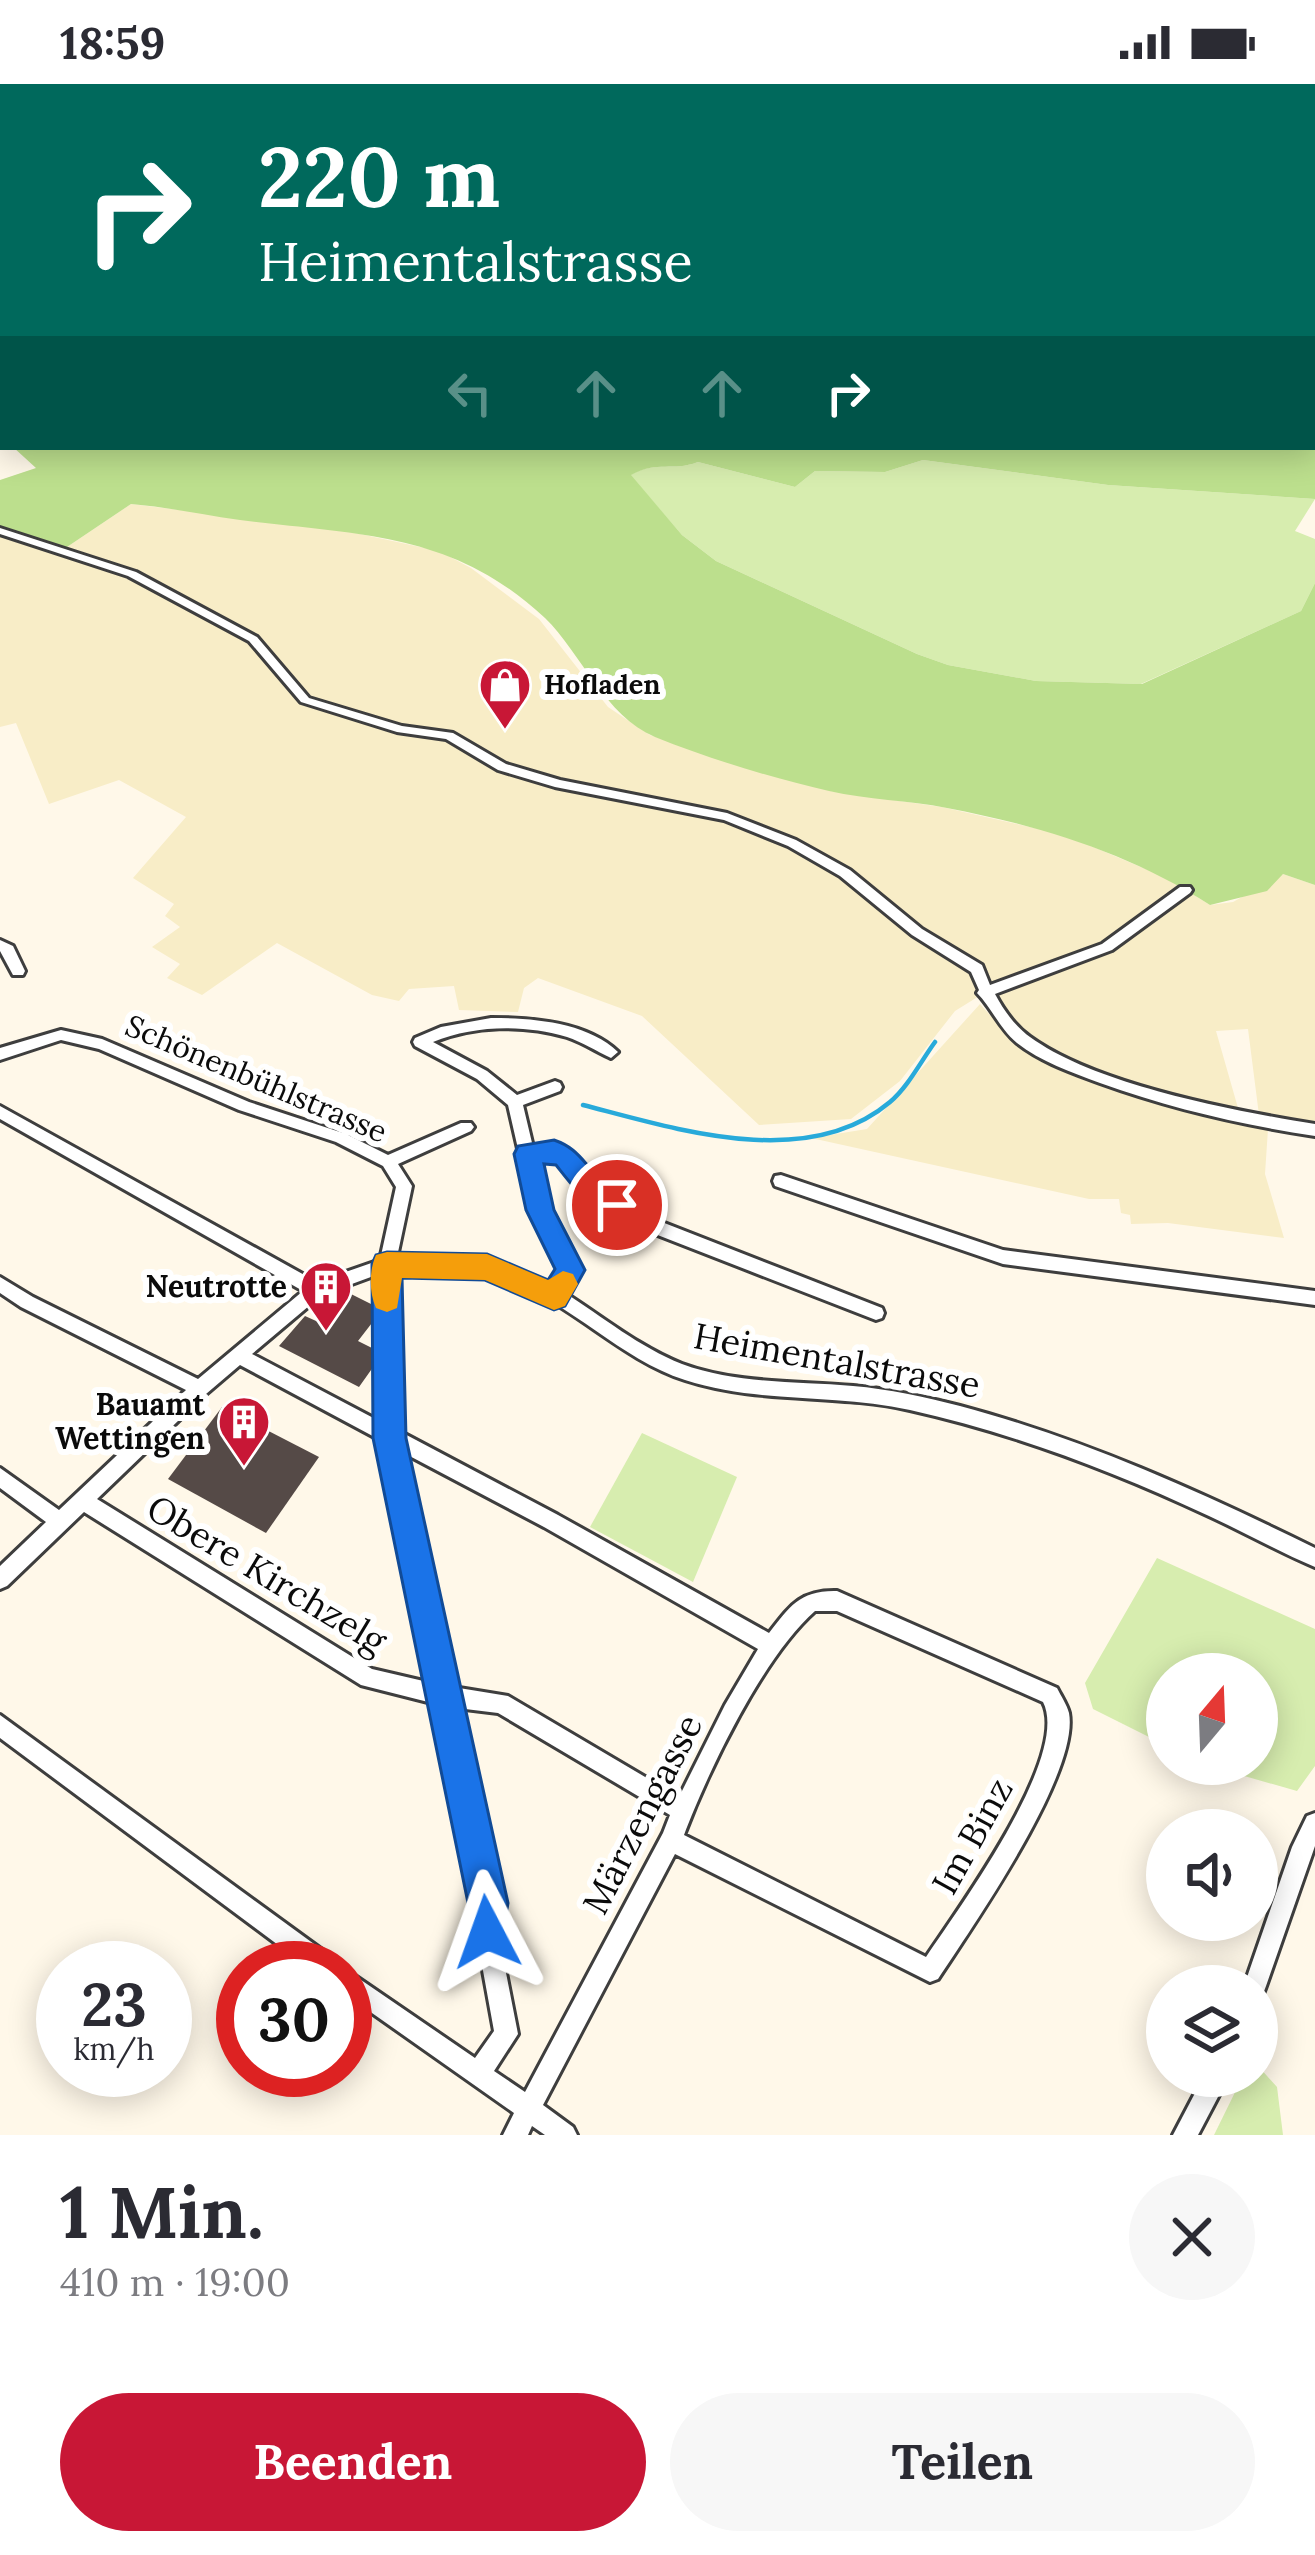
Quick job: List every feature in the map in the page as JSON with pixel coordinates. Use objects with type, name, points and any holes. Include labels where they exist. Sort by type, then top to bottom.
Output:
[{"type":"street","points":[[0,531],[132,574],[253,639],[304,700],[401,729],[448,736],[518,772],[727,817],[791,843],[845,873],[917,932],[977,969],[984,993],[1022,1040],[1076,1067],[1227,1112],[1315,1130]]},
{"type":"street","points":[[984,993],[1107,947],[1185,890]]},
{"type":"street","points":[[0,945],[8,950],[18,971]]},
{"type":"street","points":[[554,1296],[570,1270],[540,1210],[515,1102],[482,1075],[420,1042],[453,1029],[533,1025],[569,1032],[611,1052]]},
{"type":"street","name":"Schönenbühlstrasse","points":[[0,1054],[61,1035],[102,1044],[244,1106],[341,1138],[388,1162],[404,1186],[387,1264]]},
{"type":"street","points":[[515,1102],[554,1087]]},
{"type":"street","points":[[0,1112],[316,1290]]},
{"type":"street","points":[[388,1162],[466,1127]]},
{"type":"street","points":[[528,1154],[554,1151],[566,1157],[591,1188],[643,1222],[876,1313]]},
{"type":"street","points":[[782,1181],[1003,1257],[1315,1298]]},
{"type":"street","points":[[0,1579],[200,1388],[316,1290],[387,1264],[390,1438],[488,1903],[487,1932],[506,2034],[477,2075]]},
{"type":"street","name":"Heimentalstrasse","points":[[387,1264],[487,1267],[554,1296],[638,1351],[682,1372],[728,1383],[850,1391],[1017,1431],[1136,1474],[1315,1558]]},
{"type":"street","points":[[0,1284],[200,1388]]},
{"type":"street","points":[[237,1355],[551,1521],[772,1646]]},
{"type":"street","points":[[0,1477],[59,1521]]},
{"type":"street","name":"Obere Kirchzelg","points":[[82,1500],[368,1678],[444,1696],[501,1703],[681,1810]]},
{"type":"street","name":"Märzengasse","points":[[515,2135],[671,1840],[681,1810],[772,1646],[797,1612],[814,1600]]},
{"type":"street","name":"Im Binz","points":[[671,1840],[930,1971],[1014,1841],[1056,1737],[1060,1717],[1050,1695],[837,1601],[814,1600]]},
{"type":"street","points":[[0,1726],[291,1941]]},
{"type":"street","points":[[1263,1965],[1309,1852],[1315,1824]]},
{"type":"street","points":[[372,2000],[565,2135]]},
{"type":"street","points":[[1185,2135],[1206,2097]]},
{"type":"shaded area","points":[[131,504],[337,529],[439,551],[471,568],[539,619],[608,707],[650,735],[772,775],[831,791],[942,807],[1065,835],[1167,878],[1210,905],[1233,902],[1283,874],[1315,885],[1315,1130],[1259,1115],[1248,1029],[1216,1031],[1238,1108],[1139,1088],[1076,1067],[1022,1040],[984,993],[955,1011],[900,1081],[851,1119],[759,1125],[642,1016],[538,978],[524,988],[518,1012],[459,1010],[454,986],[409,989],[399,1001],[372,995],[277,943],[202,995],[167,978],[180,964],[152,947],[180,927],[165,916],[174,904],[133,878],[186,817],[119,780],[49,804],[16,723],[0,727],[0,531],[64,549]]},
{"type":"shaded area","points":[[980,1004],[1008,1035],[1045,1057],[1133,1090],[1268,1129],[1265,1174],[1284,1238],[1168,1223],[1131,1224],[1130,1215],[1121,1213],[1119,1199],[1089,1199],[811,1138],[867,1129]]},
{"type":"green space","points":[[16,450],[1315,450],[1315,499],[1108,485],[923,460],[885,472],[815,471],[795,487],[698,462],[631,475],[682,535],[716,561],[917,654],[948,665],[1036,681],[1142,684],[1301,611],[1315,583],[1315,885],[1283,874],[1267,891],[1210,905],[1148,870],[1050,833],[947,808],[829,791],[676,745],[637,727],[622,714],[558,632],[510,589],[475,568],[402,542],[131,504],[64,549],[0,531],[0,480],[36,468]]},
{"type":"green space","points":[[923,460],[1108,485],[1315,499],[1295,531],[1315,539],[1315,583],[1301,611],[1141,684],[1036,681],[948,665],[917,654],[716,561],[682,535],[630,475],[698,462],[795,487],[815,471],[885,472]]},
{"type":"green space","points":[[642,1433],[737,1477],[693,1582],[590,1527]]},
{"type":"green space","points":[[1157,1558],[1315,1629],[1315,1766],[1297,1791],[1276,1785],[1278,1653],[1146,1653],[1146,1736],[1093,1709],[1085,1683]]},
{"type":"green space","points":[[1278,2095],[1283,2135],[1214,2135],[1233,2097]]},
{"type":"building","name":"Neutrotte","points":[[349,1293],[375,1306],[375,1319],[358,1341],[376,1350],[376,1363],[359,1387],[279,1346],[305,1316],[325,1325]]},
{"type":"building","name":"Bauamt Wettingen","points":[[222,1407],[319,1457],[266,1533],[168,1479]]},
{"type":"waterway","points":[[583,1105],[740,1139],[820,1135],[857,1123],[890,1102],[935,1042]]},
{"type":"slow traffic","points":[[387,1299],[387,1264],[487,1267],[554,1296],[563,1284]]},
{"type":"place","name":"Hofladen","points":[[505,731]]},
{"type":"place","name":"Neutrotte","points":[[326,1333]]},
{"type":"place","name":"Bauamt Wettingen","points":[[244,1468]]},
{"type":"route","points":[[487,1932],[488,1903],[390,1438],[387,1264],[487,1267],[554,1296],[570,1270],[540,1210],[528,1154],[554,1151],[566,1157],[591,1188],[617,1205]]}]
